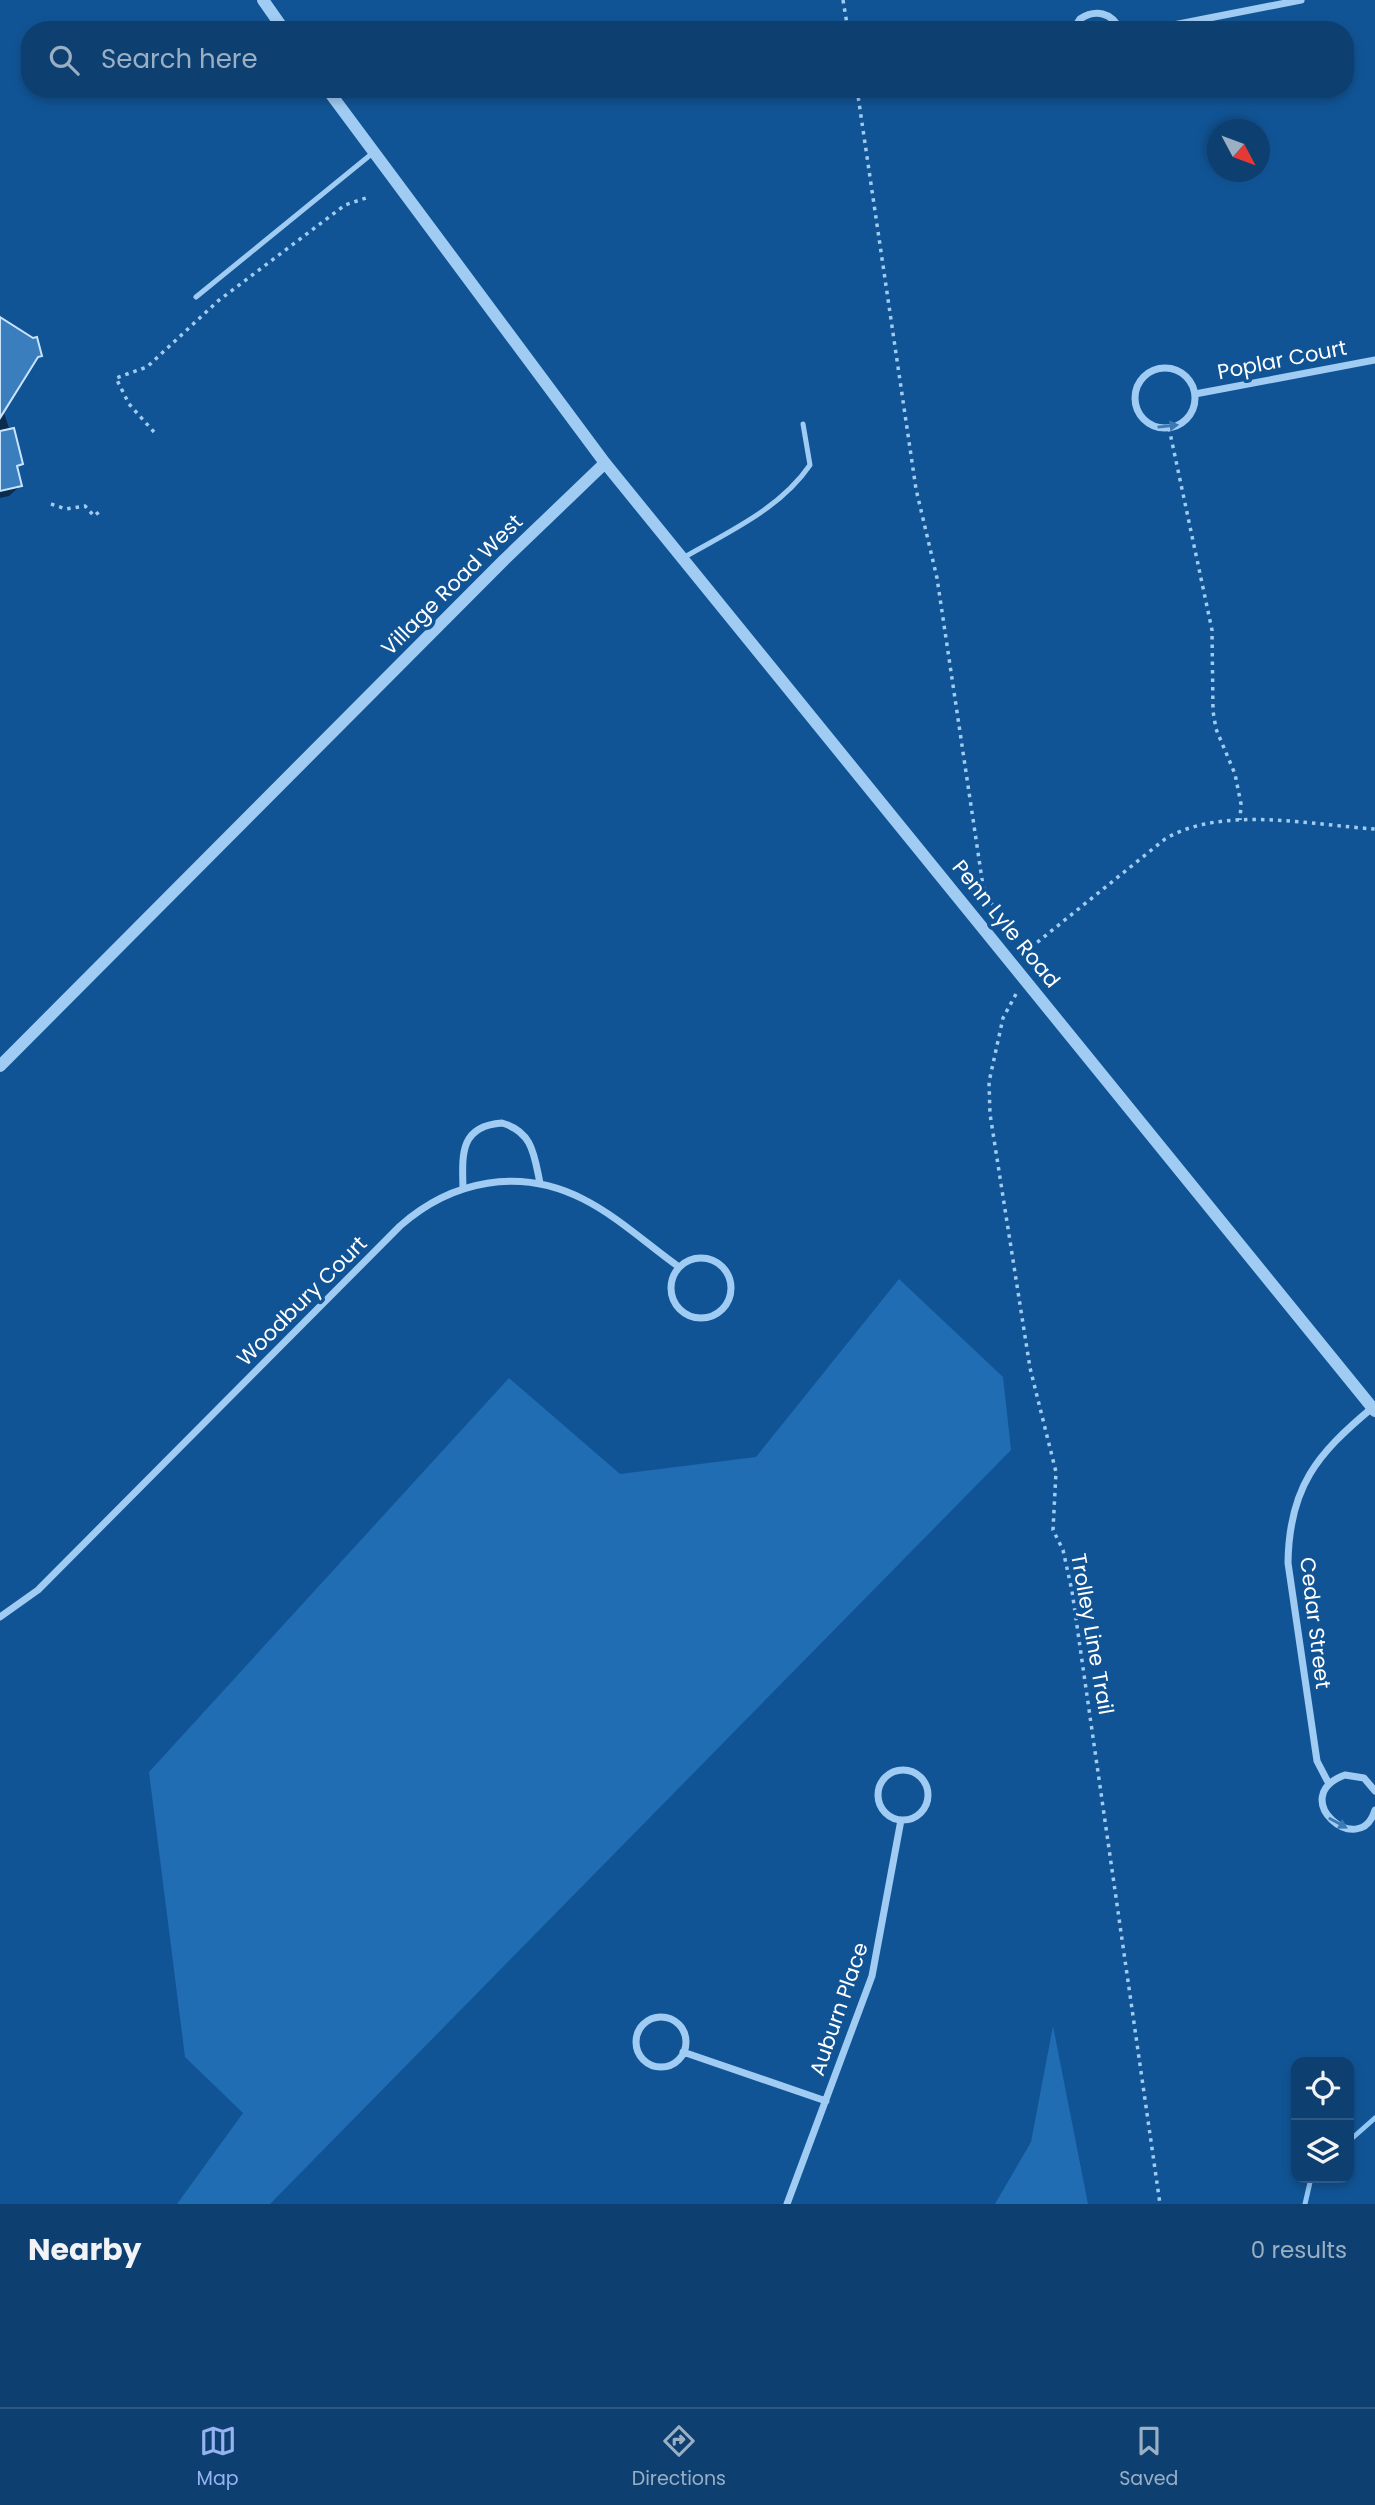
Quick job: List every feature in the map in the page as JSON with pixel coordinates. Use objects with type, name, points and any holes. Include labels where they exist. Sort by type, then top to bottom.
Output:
[{"type":"street","points":[[263,0],[278,21]]},
{"type":"street","points":[[1194,21],[1301,0]]},
{"type":"street","points":[[1079,21],[1100,13],[1110,16],[1114,21]]},
{"type":"street","points":[[334,98],[606,463]]},
{"type":"street","name":"Poplar Court","points":[[1195,394],[1375,360]]},
{"type":"street","name":"Poplar Court","points":[[1174,369],[1185,375],[1195,394],[1190,415],[1178,426],[1169,428],[1154,427],[1138,412],[1135,394],[1139,383],[1155,370],[1174,369]]},
{"type":"street","name":"Penn Lyle Road","points":[[606,463],[1374,1409]]},
{"type":"street","name":"Village Road West","points":[[0,1066],[503,560],[606,463]]},
{"type":"street","points":[[463,1188],[462,1159],[470,1137],[479,1129],[502,1123],[526,1135],[533,1146],[540,1183]]},
{"type":"street","name":"Woodbury Court","points":[[0,1617],[38,1590],[400,1227],[438,1198],[489,1182],[540,1183],[586,1200],[679,1267]]},
{"type":"street","points":[[704,1258],[723,1267],[731,1282],[731,1295],[721,1311],[703,1318],[681,1311],[674,1303],[671,1287],[679,1267],[694,1259],[704,1258]]},
{"type":"street","name":"Cedar Street","points":[[1374,1409],[1332,1442],[1303,1483],[1288,1534],[1288,1563],[1317,1761],[1329,1784],[1322,1801],[1324,1810],[1338,1827],[1359,1828],[1368,1822],[1375,1810]]},
{"type":"street","points":[[904,1770],[920,1776],[925,1783],[928,1800],[918,1815],[901,1820],[881,1808],[878,1791],[885,1778],[904,1770]]},
{"type":"street","points":[[1329,1784],[1336,1778],[1354,1775],[1364,1778],[1375,1791]]},
{"type":"street","name":"Auburn Place","points":[[787,2204],[872,1976],[881,1941],[901,1820]]},
{"type":"street","points":[[652,2018],[672,2020],[685,2036],[683,2052],[668,2066],[650,2064],[638,2052],[638,2032],[652,2018]]},
{"type":"street","points":[[683,2052],[826,2101]]},
{"type":"lane","points":[[196,297],[374,152]]},
{"type":"lane","points":[[683,558],[761,512],[796,486],[810,465],[803,424]]},
{"type":"path","points":[[844,0],[847,21]]},
{"type":"path","points":[[858,98],[916,489],[937,578],[983,886],[988,899],[1030,949]]},
{"type":"path","points":[[154,432],[129,404],[116,379],[147,367],[218,301],[345,205],[369,197]]},
{"type":"path","points":[[1169,428],[1212,630],[1214,720],[1235,774],[1241,804],[1240,821]]},
{"type":"path","points":[[51,504],[66,509],[85,506],[94,516],[99,512]]},
{"type":"path","points":[[1024,953],[1165,839],[1201,823],[1240,821],[1375,830]]},
{"type":"path","name":"Trolley Line Trail","points":[[1017,996],[1003,1018],[989,1082],[989,1114],[1030,1368],[1056,1472],[1053,1530],[1063,1550],[1072,1591],[1160,2204]]},
{"type":"shaded area","points":[[899,1279],[1003,1377],[1011,1450],[270,2204],[177,2204],[243,2113],[185,2057],[149,1772],[509,1378],[620,1474],[756,1457]]},
{"type":"shaded area","points":[[1053,2026],[1088,2204],[995,2204],[1031,2142]]},
{"type":"building","points":[[0,317],[33,338],[37,337],[42,356],[38,357],[0,418]]},
{"type":"building","points":[[14,428],[23,464],[17,466],[22,486],[0,491],[0,431]]},
{"type":"waterway","points":[[1354,2137],[1375,2118]]},
{"type":"waterway","points":[[1305,2204],[1310,2183]]}]
